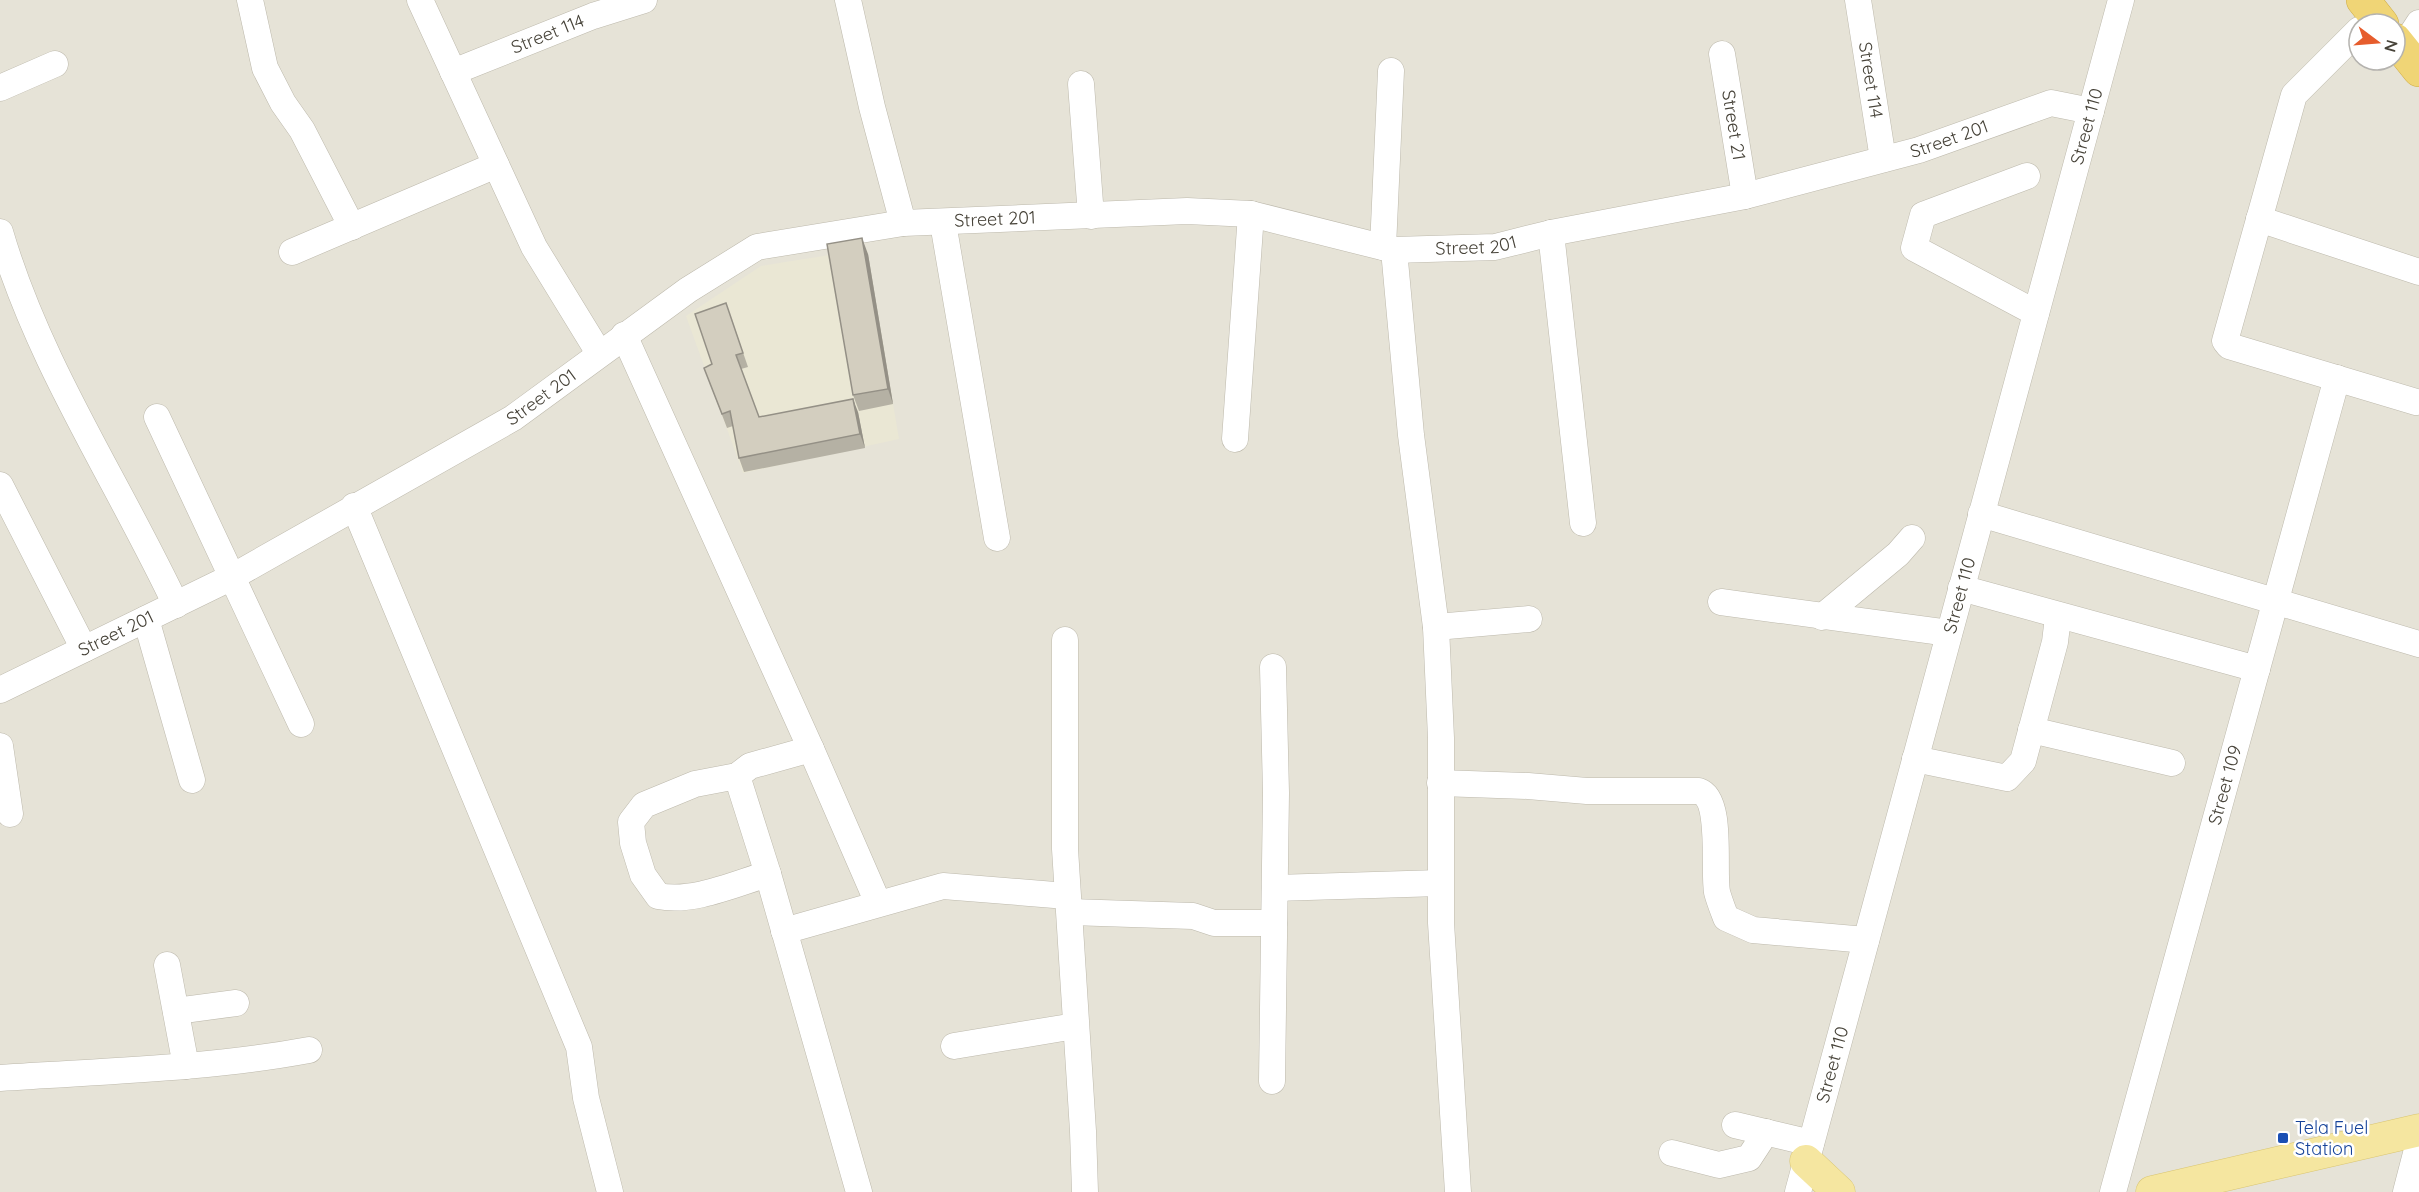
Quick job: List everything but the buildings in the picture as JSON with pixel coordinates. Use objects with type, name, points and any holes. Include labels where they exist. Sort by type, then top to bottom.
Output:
[{"type":"main road","points":[[2152,1192],[2419,1130]]},
{"type":"main road","points":[[1809,1152],[1839,1192]]},
{"type":"street","points":[[250,0],[265,68],[283,103],[302,130],[352,227]]},
{"type":"street","points":[[420,0],[534,247],[599,353]]},
{"type":"street","name":"Street 114","points":[[453,72],[590,8],[644,0]]},
{"type":"street","points":[[848,0],[872,107],[903,222]]},
{"type":"street","name":"Street 114","points":[[1858,0],[1883,159]]},
{"type":"street","name":"Street 110","points":[[1797,1192],[2121,0]]},
{"type":"street","points":[[2347,40],[2294,94],[2225,341],[2229,346],[2416,402]]},
{"type":"street","name":"Street 21","points":[[1722,54],[1745,196]]},
{"type":"street","points":[[0,88],[55,64]]},
{"type":"street","points":[[1391,71],[1388,249],[1436,627],[1440,883],[1458,1192]]},
{"type":"street","points":[[1081,84],[1090,216]]},
{"type":"street","name":"Street 201","points":[[0,690],[232,577],[513,418],[688,290],[757,248],[903,222],[943,223],[1187,211],[1251,214],[1388,249],[1495,247],[1551,233],[1745,196],[1919,150],[2052,103],[2091,111]]},
{"type":"street","points":[[292,252],[496,165]]},
{"type":"street","points":[[2027,176],[1923,215],[1914,248],[2036,312]]},
{"type":"street","points":[[1235,439],[1251,214]]},
{"type":"street","points":[[2259,219],[2419,272]]},
{"type":"street","points":[[943,223],[997,538]]},
{"type":"street","points":[[0,232],[13,277],[53,368],[176,605]]},
{"type":"street","points":[[1551,233],[1583,523]]},
{"type":"street","points":[[624,335],[878,903]]},
{"type":"street","name":"Street 109","points":[[2113,1192],[2337,378]]},
{"type":"street","points":[[157,417],[301,724]]},
{"type":"street","points":[[0,485],[84,649]]},
{"type":"street","points":[[354,506],[579,1047],[586,1098],[610,1192]]},
{"type":"street","points":[[1981,514],[2419,644]]},
{"type":"street","points":[[1822,617],[1898,554],[1912,538]]},
{"type":"street","points":[[1961,588],[2058,617],[2257,669]]},
{"type":"street","points":[[1722,602],[1949,633]]},
{"type":"street","points":[[1915,759],[2007,778],[2023,761],[2055,642],[2058,617]]},
{"type":"street","points":[[146,619],[192,780]]},
{"type":"street","points":[[1436,627],[1528,619]]},
{"type":"street","points":[[1065,640],[1069,904],[1085,1192]]},
{"type":"street","points":[[1272,1081],[1275,888],[1274,667]]},
{"type":"street","points":[[2031,730],[2172,763]]},
{"type":"street","points":[[0,746],[9,814]]},
{"type":"street","points":[[768,874],[674,899],[658,896],[643,876],[633,843],[631,822],[644,805],[695,784],[737,776],[750,766],[811,749]]},
{"type":"street","points":[[737,776],[768,874],[859,1192]]},
{"type":"street","points":[[1440,783],[1587,791],[1699,791],[1706,793],[1711,801],[1715,829],[1717,892],[1726,918],[1753,930],[1866,940]]},
{"type":"street","points":[[1275,888],[1440,883]]},
{"type":"street","points":[[784,931],[943,886],[1069,904],[1193,916],[1214,923],[1274,923]]},
{"type":"street","points":[[167,965],[186,1066]]},
{"type":"street","points":[[176,1011],[236,1003]]},
{"type":"street","points":[[954,1046],[1075,1026]]},
{"type":"street","points":[[0,1078],[186,1066],[258,1059],[309,1050]]},
{"type":"street","points":[[1735,1125],[1766,1132],[1809,1152]]},
{"type":"street","points":[[1672,1153],[1719,1165],[1749,1158],[1766,1132]]},
{"type":"street","points":[[2406,1192],[2419,1142]]},
{"type":"shaded area","points":[[0,0],[2419,0],[2419,1192],[0,1192]]},
{"type":"shaded area","points":[[867,249],[899,439],[743,473],[686,316],[761,266]]},
{"type":"place","name":"Tela Fuel Station","points":[[2283,1138]]}]
